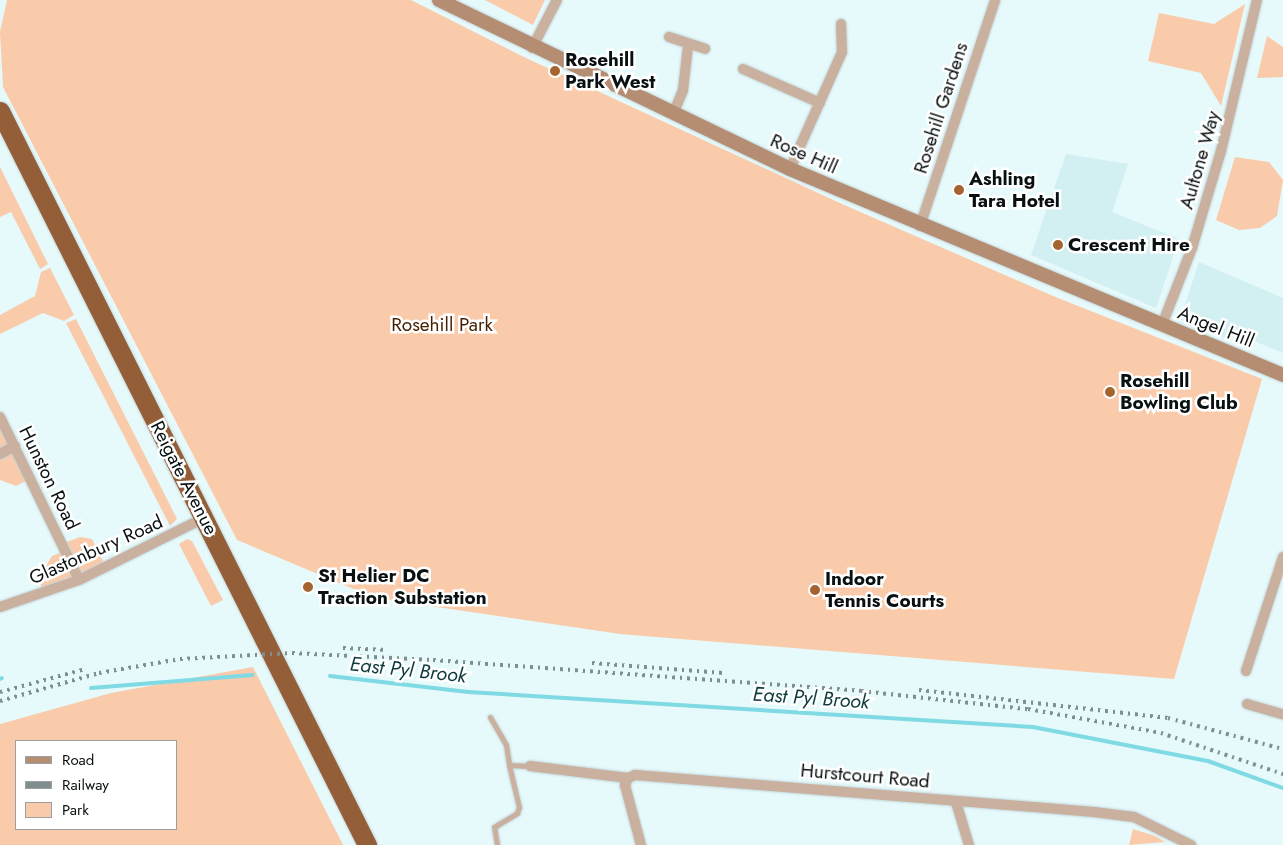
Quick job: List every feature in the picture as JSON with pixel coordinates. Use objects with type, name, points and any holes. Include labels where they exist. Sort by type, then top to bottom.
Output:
[{"type":"highway","name":"Reigate Avenue","points":[[0,111],[367,845]]},
{"type":"main road","name":"Rose Hill","points":[[439,0],[532,48],[790,169],[920,226],[1162,325]]},
{"type":"main road","name":"Angel Hill","points":[[1162,325],[1283,375]]},
{"type":"street","points":[[532,48],[557,0]]},
{"type":"street","name":"Rosehill Gardens","points":[[920,226],[995,0]]},
{"type":"street","name":"Aultone Way","points":[[1162,325],[1192,248],[1222,151],[1258,0]]},
{"type":"street","points":[[790,169],[844,44],[841,24]]},
{"type":"street","points":[[670,37],[688,46],[705,49]]},
{"type":"street","points":[[673,114],[683,90],[688,46]]},
{"type":"street","points":[[743,69],[820,103]]},
{"type":"street","name":"Hunston Road","points":[[0,417],[79,580]]},
{"type":"street","points":[[0,454],[15,446]]},
{"type":"street","name":"Glastonbury Road","points":[[0,607],[79,580],[204,518]]},
{"type":"street","points":[[1246,671],[1281,570],[1283,557]]},
{"type":"street","points":[[1246,704],[1283,714]]},
{"type":"street","name":"Hurstcourt Road","points":[[530,766],[628,778],[635,774],[1134,817],[1191,845]]},
{"type":"street","points":[[628,778],[625,785],[641,845]]},
{"type":"street","points":[[956,802],[969,845]]},
{"type":"lane","points":[[490,717],[506,745],[519,807],[517,814],[494,827],[497,845]]},
{"type":"lane","points":[[509,765],[530,766]]},
{"type":"shaded area","points":[[1066,154],[1128,164],[1112,212],[1179,239],[1156,308],[1031,255]]},
{"type":"shaded area","points":[[1199,262],[1283,298],[1283,353],[1228,330],[1224,338],[1180,319]]},
{"type":"green space","name":"Rosehill Park","points":[[7,0],[411,0],[526,58],[842,204],[1053,296],[1262,379],[1174,679],[620,634],[375,598],[237,540],[3,87],[0,32]]},
{"type":"green space","points":[[485,0],[545,0],[533,25]]},
{"type":"green space","points":[[1245,4],[1221,106],[1201,73],[1148,61],[1159,13],[1214,24]]},
{"type":"green space","points":[[1267,36],[1283,47],[1283,77],[1257,78]]},
{"type":"green space","points":[[1235,157],[1269,162],[1283,180],[1277,216],[1260,228],[1239,230],[1216,220]]},
{"type":"green space","points":[[0,167],[48,264],[40,269],[11,212],[0,217]]},
{"type":"green space","points":[[50,268],[74,315],[64,321],[43,313],[0,334],[0,315],[35,296],[41,272]]},
{"type":"green space","points":[[76,319],[177,519],[170,526],[66,323]]},
{"type":"green space","points":[[0,421],[29,479],[16,486],[0,480]]},
{"type":"green space","points":[[80,537],[92,539],[105,565],[43,593],[39,578],[52,556],[67,550],[64,543]]},
{"type":"green space","points":[[187,539],[192,541],[223,600],[211,606],[179,544]]},
{"type":"green space","points":[[253,667],[343,845],[0,845],[0,724],[111,693]]},
{"type":"green space","points":[[1133,829],[1155,836],[1165,842],[1129,845]]},
{"type":"waterway","name":"East Pyl Brook","points":[[91,688],[252,675]]},
{"type":"waterway","name":"East Pyl Brook","points":[[330,676],[468,692],[1033,727],[1208,761],[1283,788]]},
{"type":"railway","points":[[343,648],[388,650]]},
{"type":"railway","points":[[0,701],[99,673],[180,659],[292,653],[433,660],[861,691],[1028,709],[1161,733],[1283,774]]},
{"type":"railway","points":[[592,663],[724,673]]},
{"type":"railway","points":[[0,692],[85,669]]},
{"type":"railway","points":[[919,690],[1168,718],[1283,749]]},
{"type":"place","name":"Rosehill Park West","points":[[555,71]]},
{"type":"place","name":"Ashling Tara Hotel","points":[[959,190]]},
{"type":"place","name":"Crescent Hire","points":[[1058,245]]},
{"type":"place","name":"Rosehill Bowling Club","points":[[1110,392]]},
{"type":"place","name":"St Helier DC Traction Substation","points":[[308,587]]},
{"type":"place","name":"Indoor Tennis Courts","points":[[815,590]]}]
